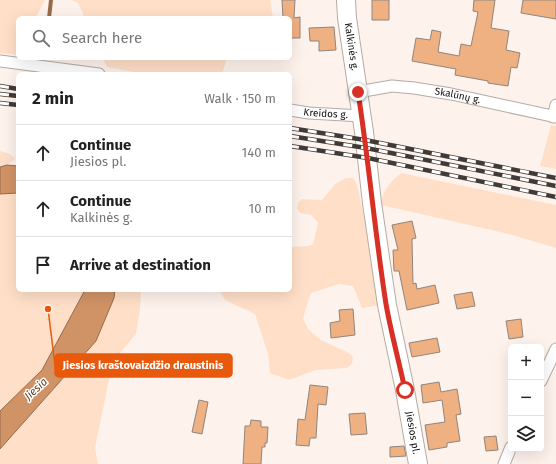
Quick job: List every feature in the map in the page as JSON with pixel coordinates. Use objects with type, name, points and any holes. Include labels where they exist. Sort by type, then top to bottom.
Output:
[{"type":"main road","name":"Kalkinės g.","points":[[346,0],[347,18],[362,116]]},
{"type":"main road","name":"Jiesios pl.","points":[[362,116],[386,305],[405,390],[418,464]]},
{"type":"street","points":[[0,61],[83,72]]},
{"type":"street","name":"Skalūnų g.","points":[[358,92],[392,86],[414,88],[450,94],[554,117]]},
{"type":"street","points":[[554,117],[556,105]]},
{"type":"street","name":"Kreidos g.","points":[[292,110],[309,114],[362,116]]},
{"type":"street","points":[[541,380],[556,349]]},
{"type":"street","points":[[504,464],[509,452]]},
{"type":"shaded area","points":[[0,0],[45,0],[37,16],[16,16],[16,55],[0,53]]},
{"type":"shaded area","points":[[71,0],[270,0],[273,16],[84,16],[78,3]]},
{"type":"shaded area","points":[[104,60],[226,60],[223,72],[134,72],[107,67]]},
{"type":"shaded area","points":[[551,125],[556,126],[556,169],[540,166]]},
{"type":"shaded area","points":[[0,151],[10,154],[15,159],[7,165],[0,167]]},
{"type":"shaded area","points":[[401,173],[556,205],[556,248],[509,234],[381,205],[383,195],[388,187]]},
{"type":"shaded area","points":[[346,178],[353,178],[357,184],[382,305],[362,308],[353,286],[339,284],[311,293],[303,318],[308,329],[321,340],[349,353],[353,357],[352,364],[347,368],[316,370],[289,380],[270,373],[268,354],[255,314],[225,300],[220,292],[292,292],[292,247],[308,246],[313,244],[318,223],[311,215],[300,213],[297,209],[298,203],[302,199],[322,200],[335,184]]},
{"type":"shaded area","points":[[0,179],[16,179],[16,292],[102,292],[89,326],[0,422]]},
{"type":"shaded area","points":[[115,292],[141,292],[136,334],[115,359],[111,370],[95,448],[98,464],[0,464],[0,449],[96,341],[114,298]]},
{"type":"water","points":[[7,165],[16,166],[16,193],[0,194],[0,167]]},
{"type":"water","name":"Jiesia","points":[[84,292],[115,292],[114,298],[96,341],[0,449],[0,411],[42,370]]},
{"type":"building","points":[[282,0],[295,0],[294,18],[300,17],[300,38],[292,38],[292,16],[283,16]]},
{"type":"building","points":[[372,0],[389,0],[389,20],[372,20]]},
{"type":"building","points":[[474,0],[495,0],[491,28],[509,31],[506,50],[520,53],[517,68],[511,67],[508,86],[455,75],[456,69],[412,61],[416,38],[430,40],[432,30],[441,32],[438,52],[459,56],[461,44],[471,46],[478,12],[473,11]]},
{"type":"building","points":[[523,0],[556,0],[556,19],[521,13]]},
{"type":"building","points":[[334,27],[336,50],[319,51],[319,41],[310,41],[309,28]]},
{"type":"building","points":[[412,221],[416,238],[412,239],[413,284],[416,283],[417,289],[435,285],[439,303],[407,310],[399,271],[394,271],[393,250],[398,250],[392,225]]},
{"type":"building","points":[[472,292],[475,306],[457,309],[454,295]]},
{"type":"building","points":[[353,309],[355,335],[331,338],[330,323],[340,321],[339,310]]},
{"type":"building","points":[[521,319],[523,337],[509,339],[506,321]]},
{"type":"building","points":[[437,338],[440,352],[412,357],[409,343]]},
{"type":"building","points":[[439,382],[441,392],[457,389],[461,414],[456,415],[460,441],[447,443],[447,447],[429,450],[425,425],[445,422],[442,400],[423,403],[421,385]]},
{"type":"building","points":[[310,385],[328,387],[326,405],[318,404],[316,438],[310,438],[309,446],[296,445],[298,419],[305,420]]},
{"type":"building","points":[[199,400],[208,402],[202,434],[192,432]]},
{"type":"building","points":[[365,413],[367,434],[351,435],[349,414]]},
{"type":"building","points":[[251,420],[261,421],[261,427],[268,427],[267,443],[265,443],[265,447],[262,447],[261,464],[243,464],[245,426],[250,426]]},
{"type":"building","points":[[496,436],[498,450],[486,451],[484,437]]},
{"type":"building","points":[[404,446],[406,456],[390,457],[390,447]]},
{"type":"waterway","points":[[49,16],[51,0]]},
{"type":"railway","points":[[0,86],[16,89]]},
{"type":"railway","points":[[0,94],[16,96]]},
{"type":"railway","points":[[0,103],[16,105]]},
{"type":"railway","points":[[292,128],[365,140],[556,178]]},
{"type":"railway","points":[[292,136],[366,148],[556,186]]},
{"type":"railway","points":[[292,146],[368,158],[556,197]]},
{"type":"place","name":"Jiesios kraštovaizdžio draustinis","points":[[48,309]]},
{"type":"route","points":[[358,92],[368,158],[372,203],[386,305],[405,390]]}]
